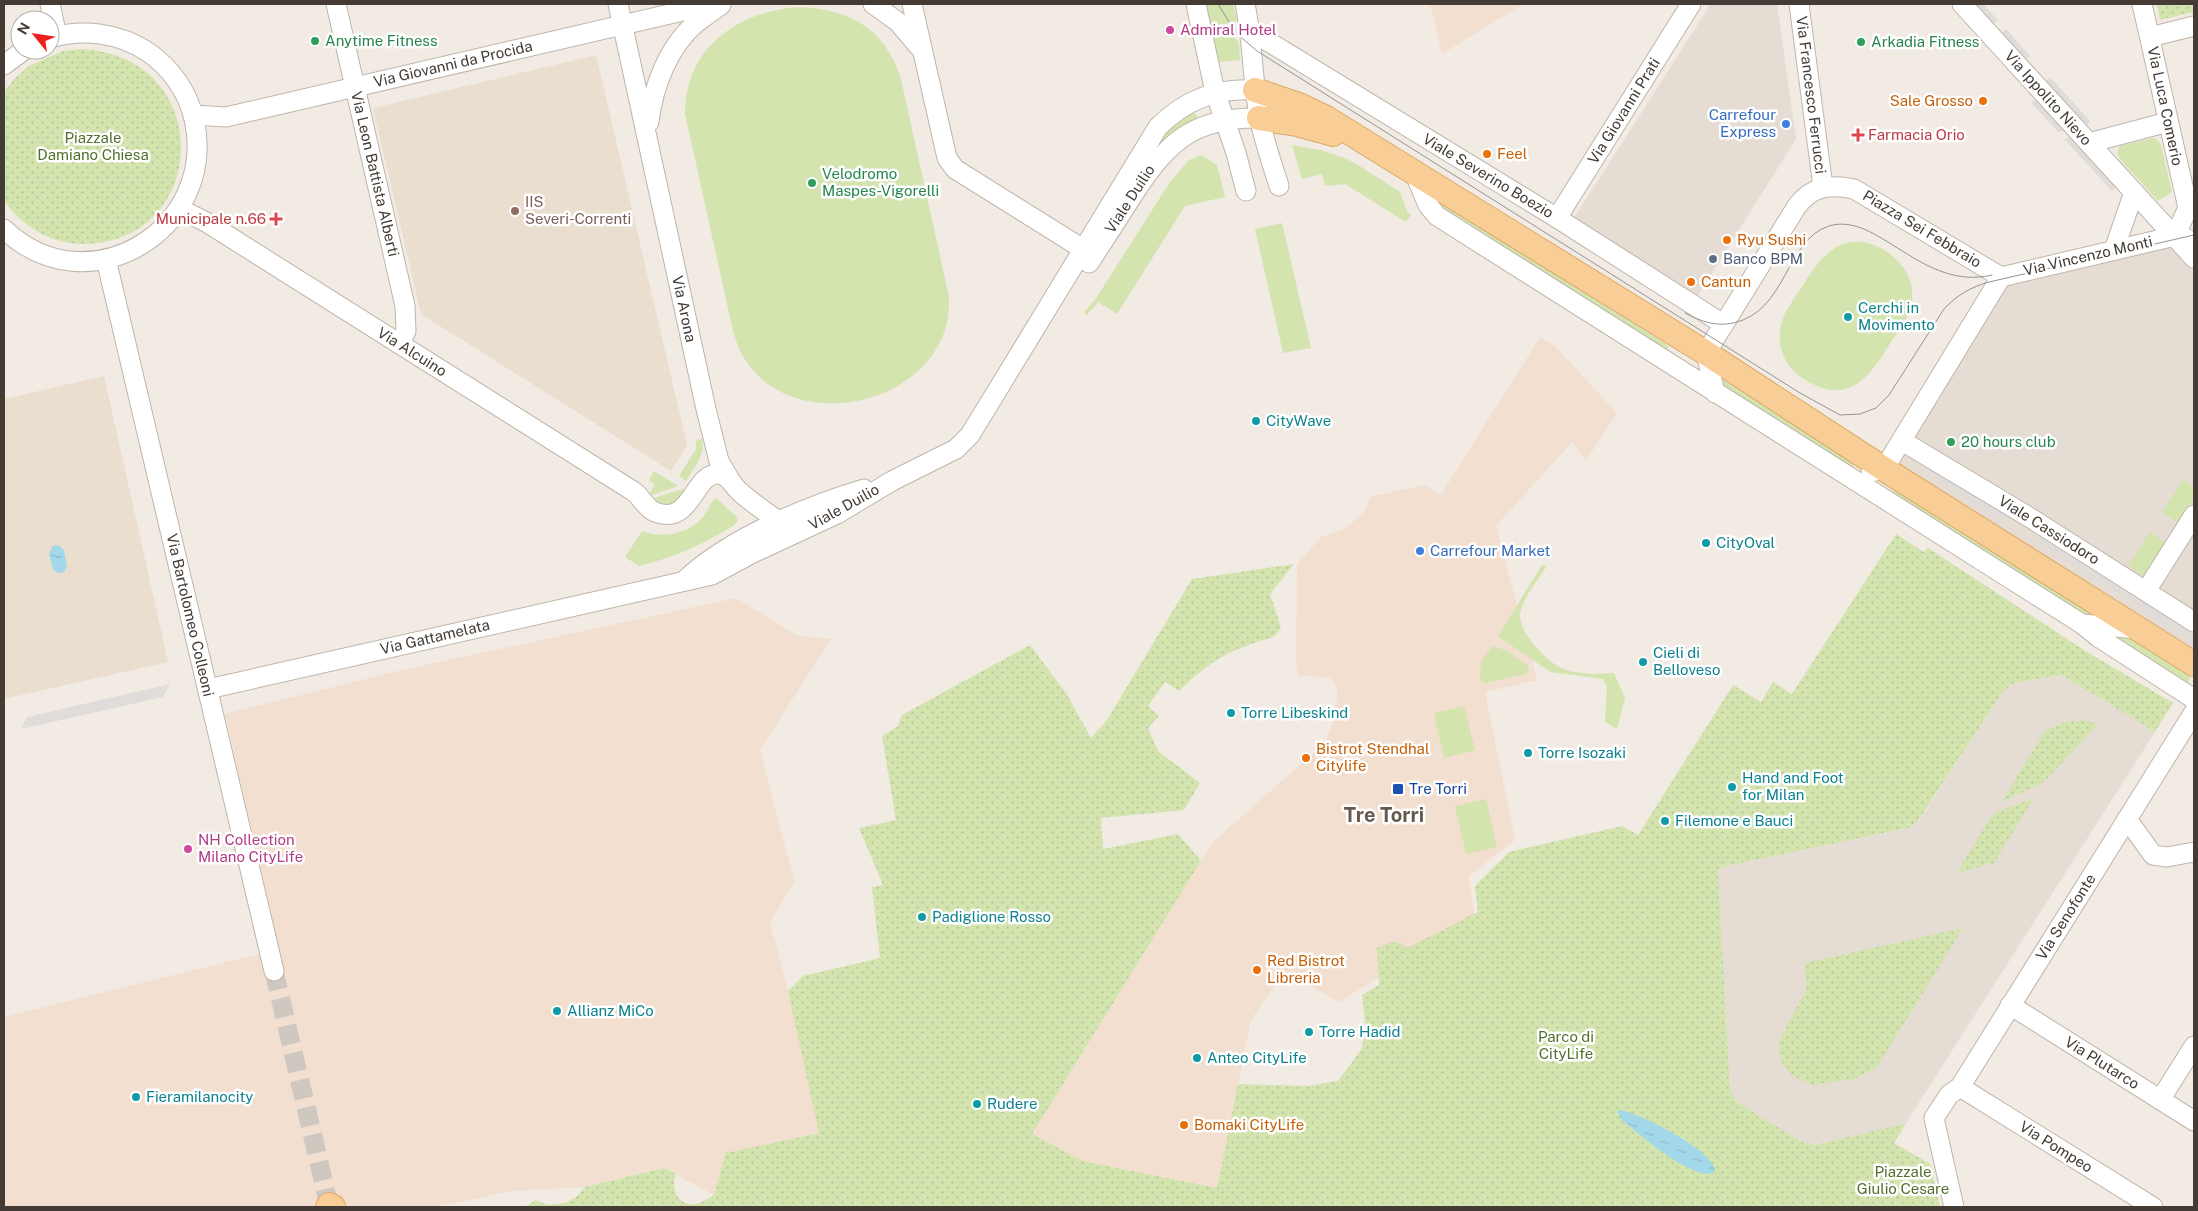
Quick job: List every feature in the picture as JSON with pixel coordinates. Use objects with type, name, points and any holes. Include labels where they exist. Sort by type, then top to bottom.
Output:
[{"type":"main road","points":[[1255,90],[1299,105],[1326,118],[1706,353],[1884,469],[2194,664]]},
{"type":"main road","points":[[1259,118],[1321,130],[1375,149]]},
{"type":"street","name":"Via Leon Battista Alberti","points":[[336,4],[406,313],[406,331],[399,344]]},
{"type":"street","name":"Via Arona","points":[[618,4],[706,410],[719,460],[730,480],[742,494],[795,533]]},
{"type":"street","name":"Via Giovanni da Procida","points":[[193,115],[226,117],[713,4]]},
{"type":"street","name":"Via Arona","points":[[647,136],[652,98],[661,72],[674,50],[694,24],[723,4]]},
{"type":"street","points":[[873,4],[898,22],[922,50]]},
{"type":"street","points":[[912,4],[947,158],[955,169],[1083,249]]},
{"type":"street","points":[[1196,4],[1208,67],[1236,153],[1246,192]]},
{"type":"street","points":[[1245,4],[1251,31],[1259,118],[1279,186]]},
{"type":"street","name":"Via Giovanni Prati","points":[[1557,218],[1691,4]]},
{"type":"street","name":"Via Francesco Ferrucci","points":[[1800,4],[1823,187]]},
{"type":"street","name":"Via Ippolito Nievo","points":[[1962,4],[2194,258]]},
{"type":"street","name":"Via Luca Comerio","points":[[2142,4],[2188,208],[2175,236]]},
{"type":"street","points":[[2150,38],[2194,26]]},
{"type":"street","name":"Viale Severino Boezio","points":[[1251,31],[1557,218],[1724,324]]},
{"type":"street","points":[[4,229],[27,246],[51,257],[78,261],[106,259],[120,255],[146,242],[166,226],[180,209],[190,188],[197,161],[197,130],[184,92],[174,77],[161,63],[141,48],[107,35],[82,33],[60,36]]},
{"type":"street","name":"Viale Duilio","points":[[686,579],[712,575],[837,514],[892,481],[956,449],[970,435],[1158,126],[1185,104],[1215,92],[1236,89],[1255,90]]},
{"type":"street","name":"Viale Duilio","points":[[1035,330],[1078,280],[1156,160],[1169,147],[1183,136],[1203,126],[1225,120],[1259,118]]},
{"type":"street","points":[[2089,143],[2168,122]]},
{"type":"street","points":[[1415,174],[1428,205],[1437,216],[2082,624],[2098,637],[2194,699]]},
{"type":"street","name":"Piazza Sei Febbraio","points":[[1823,187],[1841,186],[1854,188],[2001,277]]},
{"type":"street","points":[[1715,393],[1706,353],[1803,198],[1816,188],[1823,187]]},
{"type":"street","points":[[2114,250],[2134,192]]},
{"type":"street","name":"Via Alcuino","points":[[180,209],[206,222],[634,491],[652,511],[665,514],[675,513],[684,508],[701,484],[710,476],[721,474],[730,480]]},
{"type":"street","name":"Via Vincenzo Monti","points":[[2175,236],[2194,222]]},
{"type":"street","points":[[2175,236],[2194,232]]},
{"type":"street","name":"Via Vincenzo Monti","points":[[2001,277],[2175,236],[2194,239]]},
{"type":"street","name":"Via Bartolomeo Colleoni","points":[[106,259],[274,971]]},
{"type":"street","points":[[1851,478],[1884,469],[2001,277]]},
{"type":"street","name":"Viale Cassiodoro","points":[[1902,441],[2029,517],[2194,622]]},
{"type":"street","name":"Viale Duilio","points":[[686,579],[702,565],[746,538],[829,499],[892,481]]},
{"type":"street","points":[[2146,591],[2194,515]]},
{"type":"street","name":"Via Gattamelata","points":[[208,689],[686,579]]},
{"type":"street","points":[[2082,624],[2138,630]]},
{"type":"street","name":"Via Senofonte","points":[[1954,1207],[1934,1118],[1949,1095],[1960,1087],[2127,819],[2192,720]]},
{"type":"street","points":[[2127,819],[2153,855],[2168,857],[2194,852]]},
{"type":"street","name":"Via Plutarco","points":[[2010,1005],[2194,1121]]},
{"type":"street","points":[[2160,1100],[2194,1046]]},
{"type":"street","name":"Via Pompeo","points":[[1960,1087],[2153,1207]]},
{"type":"shaded area","points":[[1430,4],[1523,4],[1442,54]]},
{"type":"shaded area","points":[[1709,4],[1777,4],[1796,139],[1697,297],[1574,218]]},
{"type":"shaded area","points":[[1970,4],[1983,4],[1998,20],[1991,27]]},
{"type":"shaded area","points":[[2006,29],[2030,56],[2023,62],[1999,36]]},
{"type":"shaded area","name":"IIS Severi-Correnti","points":[[596,55],[687,445],[671,471],[421,314],[373,108]]},
{"type":"shaded area","points":[[2050,77],[2090,121],[2083,128],[2043,84]]},
{"type":"shaded area","points":[[2038,97],[2065,127],[2059,133],[2031,103]]},
{"type":"shaded area","points":[[2072,134],[2119,185],[2112,191],[2065,140]]},
{"type":"shaded area","points":[[2194,233],[2194,664],[1886,468],[2001,278]]},
{"type":"shaded area","points":[[1540,337],[1555,346],[1617,413],[1586,461],[1572,442],[1496,526],[1537,680],[1485,692],[1515,840],[1469,876],[1475,918],[1339,1002],[1308,985],[1296,981],[1277,982],[1251,1020],[1217,1188],[1083,1161],[1032,1134],[1213,842],[1325,743],[1333,723],[1338,691],[1334,682],[1328,677],[1299,676],[1296,663],[1297,564],[1321,537],[1344,529],[1364,513],[1370,497],[1425,485],[1441,495]]},
{"type":"shaded area","points":[[104,376],[168,662],[4,699],[4,399]]},
{"type":"shaded area","points":[[1932,463],[2013,514],[2001,519],[1921,468]]},
{"type":"shaded area","points":[[2047,535],[2194,628],[2194,641],[2035,540]]},
{"type":"shaded area","points":[[736,598],[798,636],[831,639],[760,750],[794,881],[770,923],[788,991],[820,1133],[727,1153],[714,1195],[664,1168],[585,1187],[513,1191],[435,1207],[4,1207],[4,1017],[279,949],[225,714],[402,670]]},
{"type":"shaded area","points":[[2062,675],[2155,732],[1906,1123],[1815,1145],[1802,1142],[1740,1104],[1733,1098],[1730,1089],[1718,881],[1718,873],[1722,867],[1908,828],[1919,821],[2004,690],[2014,683]]},
{"type":"shaded area","points":[[170,684],[163,697],[21,729],[27,717]]},
{"type":"green space","points":[[1206,4],[1233,4],[1237,21],[1211,27]]},
{"type":"green space","points":[[2157,4],[2194,4],[2194,12],[2160,20]]},
{"type":"green space","name":"Velodromo Maspes-Vigorelli","points":[[798,7],[834,12],[849,17],[875,34],[894,61],[901,79],[949,297],[948,318],[944,333],[927,362],[907,380],[882,394],[854,401],[826,403],[798,399],[773,387],[752,369],[743,355],[733,331],[685,114],[687,91],[694,70],[705,52],[719,38],[735,26],[755,17],[776,10]]},
{"type":"green space","points":[[1226,27],[1239,43],[1240,60],[1219,62],[1212,32]]},
{"type":"green space","name":"Piazzale Damiano Chiesa","points":[[80,49],[125,59],[156,82],[175,113],[181,148],[175,183],[156,214],[126,235],[84,244],[60,241],[29,226],[4,201],[4,92],[15,78],[29,66],[43,60],[60,60],[60,52]]},
{"type":"green space","points":[[1193,109],[1198,119],[1179,128],[1161,143],[1158,140],[1168,126]]},
{"type":"green space","points":[[2152,138],[2157,139],[2161,145],[2172,192],[2158,201],[2119,158],[2117,153],[2120,146]]},
{"type":"green space","points":[[1292,145],[1321,150],[1355,163],[1400,192],[1407,211],[1411,215],[1406,222],[1345,184],[1325,186],[1322,174],[1302,179]]},
{"type":"green space","points":[[1201,155],[1217,165],[1225,197],[1185,206],[1117,314],[1098,302],[1087,315],[1084,312],[1095,300],[1170,182],[1189,160]]},
{"type":"green space","points":[[1433,198],[1669,346],[1665,351],[1433,204]]},
{"type":"green space","points":[[1282,223],[1311,348],[1283,353],[1255,229]]},
{"type":"green space","points":[[1849,242],[1868,243],[1895,258],[1908,275],[1912,294],[1911,305],[1902,326],[1868,374],[1860,382],[1850,387],[1840,390],[1828,390],[1798,375],[1786,361],[1780,345],[1781,325],[1784,315],[1821,260],[1833,249]]},
{"type":"green space","points":[[1724,381],[1854,462],[1853,468],[1850,468],[1721,386]]},
{"type":"green space","points":[[702,439],[701,455],[686,481],[679,476],[696,449],[696,440]]},
{"type":"green space","points":[[654,471],[678,486],[649,496],[655,484],[649,480]]},
{"type":"green space","points":[[2183,480],[2194,487],[2194,498],[2179,523],[2162,512]]},
{"type":"green space","points":[[1896,488],[2106,620],[2087,617],[1892,494]]},
{"type":"green space","points":[[683,489],[688,493],[679,502],[665,507],[650,499]]},
{"type":"green space","points":[[716,498],[738,518],[733,526],[688,550],[665,559],[639,566],[625,557],[642,531],[666,535],[690,528],[702,518]]},
{"type":"green space","points":[[2150,532],[2166,543],[2145,577],[2128,566]]},
{"type":"green space","name":"Parco di CityLife","points":[[1896,534],[1924,552],[1928,548],[2087,652],[2173,703],[2155,732],[2062,675],[2014,683],[2004,690],[1918,821],[1908,828],[1722,867],[1718,872],[1730,1089],[1734,1098],[1740,1104],[1802,1142],[1815,1145],[1906,1123],[1894,1143],[1930,1164],[1940,1207],[526,1207],[535,1200],[548,1205],[565,1203],[575,1198],[585,1187],[664,1168],[676,1174],[674,1185],[680,1200],[690,1204],[703,1202],[714,1195],[726,1153],[819,1133],[788,991],[803,976],[880,958],[872,887],[883,885],[859,828],[896,820],[882,736],[897,727],[902,715],[1030,645],[1066,693],[1091,738],[1107,720],[1192,579],[1294,564],[1270,594],[1281,627],[1274,637],[1223,656],[1179,691],[1165,682],[1148,706],[1159,716],[1148,728],[1158,751],[1200,783],[1184,810],[1101,818],[1103,849],[1178,834],[1201,861],[1032,1134],[1083,1161],[1217,1188],[1238,1084],[1307,1086],[1338,1081],[1361,1050],[1366,1031],[1362,995],[1379,985],[1377,948],[1397,942],[1407,948],[1478,912],[1475,886],[1509,852],[1622,826],[1638,835],[1733,685],[1761,702],[1773,682],[1792,694]]},
{"type":"green space","points":[[1542,565],[1546,567],[1521,609],[1521,622],[1524,629],[1535,646],[1549,660],[1561,668],[1581,673],[1614,673],[1625,698],[1617,729],[1605,722],[1607,687],[1603,679],[1550,672],[1498,636]]},
{"type":"green space","points":[[2103,633],[2125,635],[2191,676],[2186,685]]},
{"type":"green space","points":[[1492,646],[1508,651],[1528,666],[1529,671],[1525,674],[1485,683],[1480,680],[1481,662]]},
{"type":"green space","points":[[1464,706],[1475,750],[1444,758],[1434,713]]},
{"type":"green space","points":[[2089,721],[2097,725],[2047,779],[2002,802],[2044,732],[2066,722]]},
{"type":"green space","points":[[2034,798],[1994,863],[1957,873],[1990,818],[1997,812]]},
{"type":"green space","points":[[1486,799],[1497,847],[1466,854],[1455,806]]},
{"type":"green space","points":[[1963,928],[1877,1067],[1854,1079],[1812,1085],[1793,1076],[1783,1065],[1779,1053],[1779,1041],[1806,990],[1805,963]]},
{"type":"water","points":[[58,545],[64,550],[67,567],[64,572],[58,573],[53,569],[49,553],[53,546]]},
{"type":"water","points":[[1621,1110],[1644,1118],[1691,1144],[1712,1163],[1715,1172],[1706,1174],[1694,1171],[1666,1155],[1621,1119],[1617,1111]]},
{"type":"tunnel","points":[[274,971],[329,1205]]},
{"type":"tram line","points":[[1218,4],[1236,33],[1257,51],[1800,393],[1840,415],[1860,414],[1876,408],[1889,395],[1944,309],[1970,289],[1989,282],[2194,235]]},
{"type":"tram line","points":[[1685,313],[1714,324],[1733,323],[1751,316],[1765,305],[1776,291],[1803,246],[1814,234],[1829,226],[1847,224],[1865,230],[1884,239],[1923,263],[1944,272],[1967,277],[1992,275]]},
{"type":"place","name":"Admiral Hotel","points":[[1170,30]]},
{"type":"place","name":"Anytime Fitness","points":[[315,41]]},
{"type":"place","name":"Arkadia Fitness","points":[[1861,42]]},
{"type":"place","name":"Sale Grosso","points":[[1983,101]]},
{"type":"place","name":"Carrefour Express","points":[[1786,124]]},
{"type":"place","name":"Farmacia Orio","points":[[1858,135]]},
{"type":"place","name":"Feel","points":[[1487,154]]},
{"type":"place","name":"Velodromo Maspes-Vigorelli","points":[[812,183]]},
{"type":"place","name":"IIS Severi-Correnti","points":[[515,211]]},
{"type":"place","name":"Municipale n.66","points":[[276,219]]},
{"type":"place","name":"Ryu Sushi","points":[[1727,240]]},
{"type":"place","name":"Banco BPM","points":[[1713,259]]},
{"type":"place","name":"Cantun","points":[[1691,282]]},
{"type":"place","name":"Cerchi in Movimento","points":[[1848,317]]},
{"type":"place","name":"CityWave","points":[[1256,421]]},
{"type":"place","name":"20 hours club","points":[[1951,442]]},
{"type":"place","name":"CityOval","points":[[1706,543]]},
{"type":"place","name":"Carrefour Market","points":[[1420,551]]},
{"type":"place","name":"Cieli di Belloveso","points":[[1643,662]]},
{"type":"place","name":"Torre Libeskind","points":[[1231,713]]},
{"type":"place","name":"Torre Isozaki","points":[[1528,753]]},
{"type":"place","name":"Bistrot Stendhal Citylife","points":[[1306,758]]},
{"type":"place","name":"Hand and Foot for Milan","points":[[1732,787]]},
{"type":"place","name":"Tre Torri","points":[[1398,789]]},
{"type":"place","name":"Filemone e Bauci","points":[[1665,821]]},
{"type":"place","name":"NH Collection Milano CityLife","points":[[188,849]]},
{"type":"place","name":"Padiglione Rosso","points":[[922,917]]},
{"type":"place","name":"Red Bistrot Libreria","points":[[1257,970]]},
{"type":"place","name":"Allianz MiCo","points":[[557,1011]]},
{"type":"place","name":"Torre Hadid","points":[[1309,1032]]},
{"type":"place","name":"Anteo CityLife","points":[[1197,1058]]},
{"type":"place","name":"Fieramilanocity","points":[[136,1097]]},
{"type":"place","name":"Rudere","points":[[977,1104]]},
{"type":"place","name":"Bomaki CityLife","points":[[1184,1125]]},
{"type":"district","name":"Tre Torri","points":[[1384,815]]},
{"type":"park label","name":"Piazzale Giulio Cesare","points":[[1903,1180]]}]
